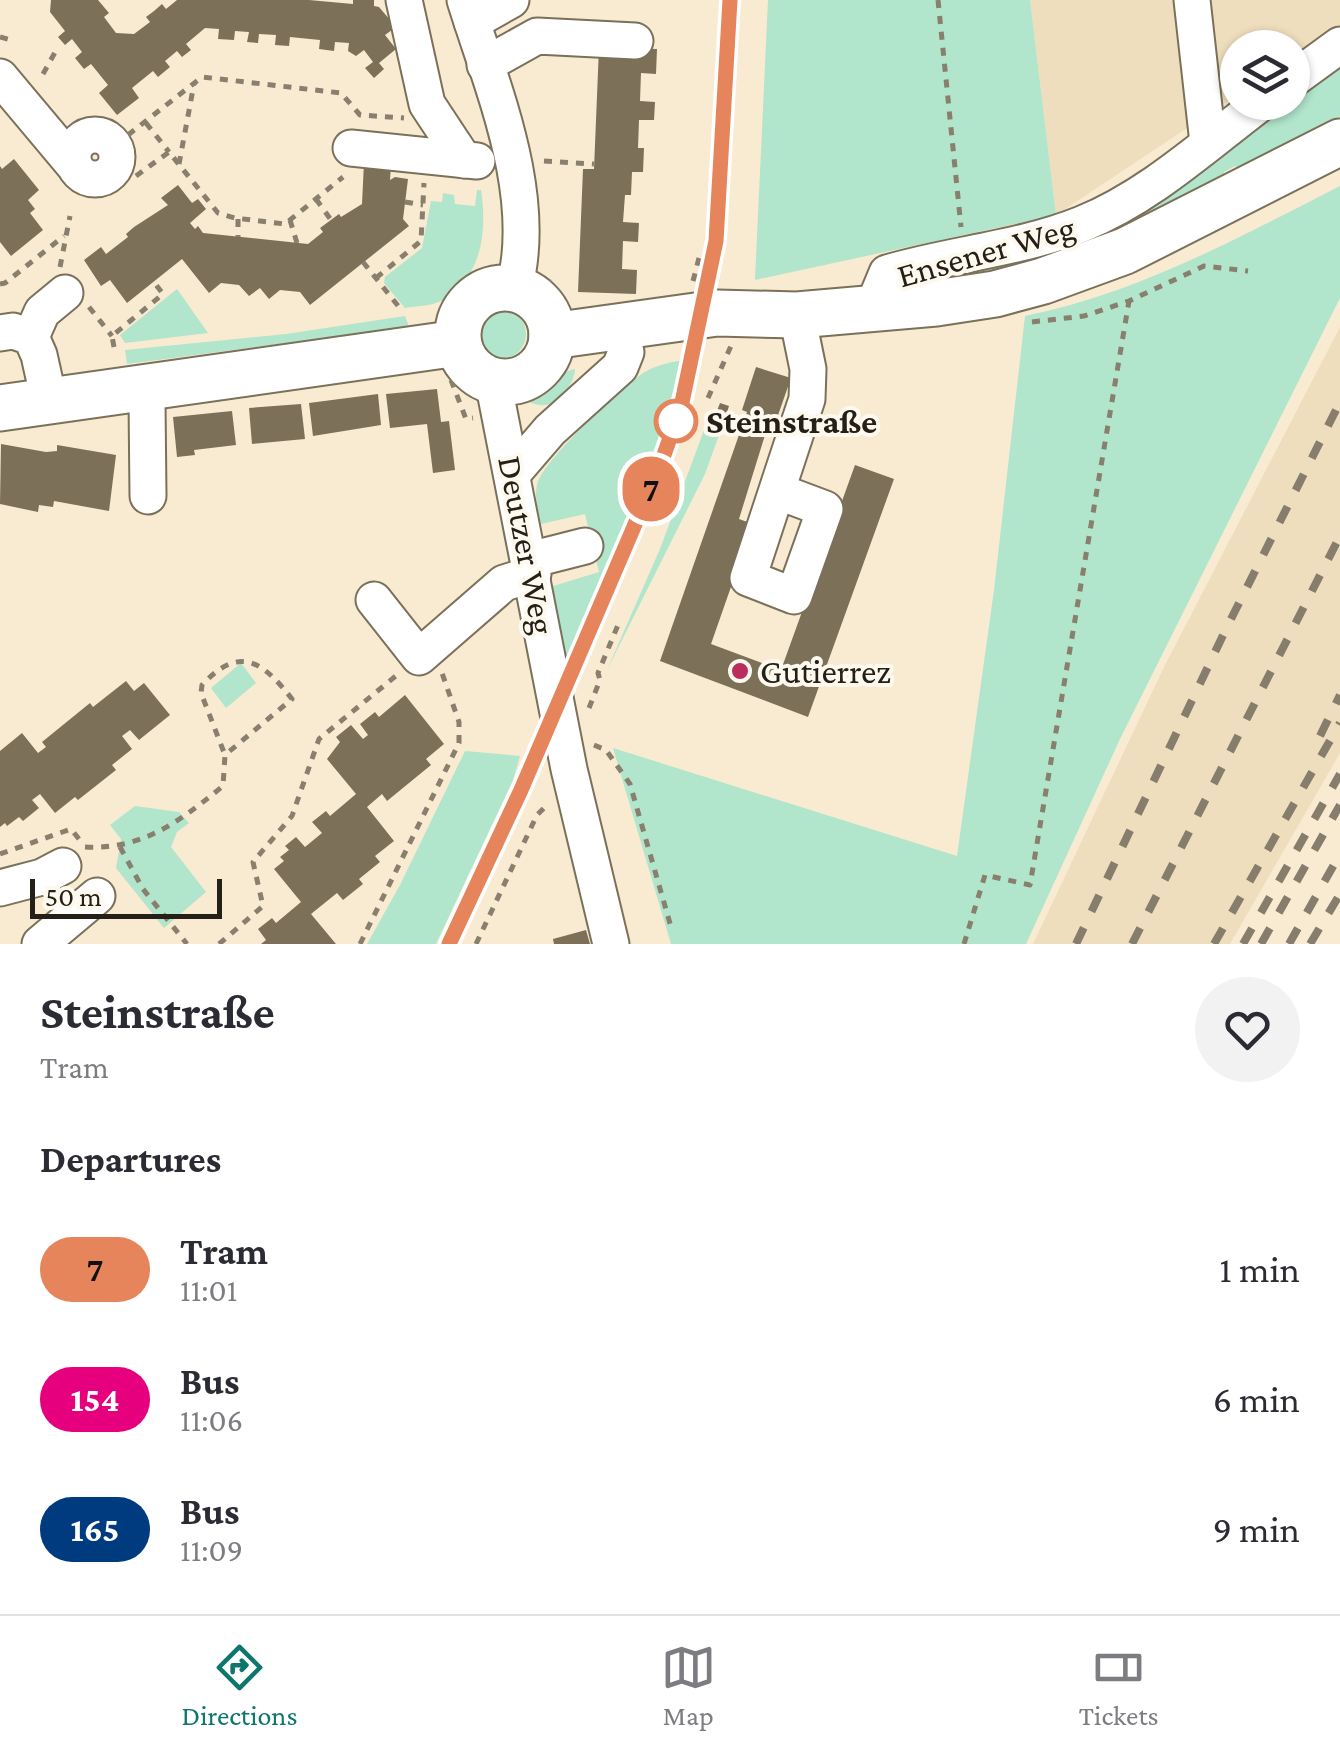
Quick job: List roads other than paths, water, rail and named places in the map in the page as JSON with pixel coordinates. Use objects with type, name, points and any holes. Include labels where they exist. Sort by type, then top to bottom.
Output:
[{"type":"main road","points":[[546,352],[549,320],[542,306],[514,289],[499,288],[472,301],[458,328],[458,343],[474,371],[493,381],[521,380],[546,352],[727,312],[797,314],[994,294],[1125,251],[1340,142]]},
{"type":"main road","points":[[546,352],[626,352],[736,334],[797,314]]},
{"type":"main road","points":[[0,408],[458,343]]},
{"type":"street","points":[[404,0],[427,104],[464,160]]},
{"type":"street","points":[[511,0],[468,11],[485,65],[528,164],[522,258],[514,289]]},
{"type":"street","points":[[1192,0],[1208,143]]},
{"type":"street","points":[[485,65],[538,36],[635,41]]},
{"type":"street","points":[[1310,67],[1340,45]]},
{"type":"street","points":[[0,77],[73,164]]},
{"type":"street","name":"Ensener Weg","points":[[872,308],[887,273],[1083,224],[1146,190],[1238,120]]},
{"type":"street","points":[[353,158],[528,164]]},
{"type":"street","points":[[49,400],[40,356],[15,335],[66,294]]},
{"type":"street","points":[[777,491],[807,399],[808,370],[797,314]]},
{"type":"street","points":[[512,473],[550,430],[620,367],[626,352]]},
{"type":"street","name":"Deutzer Weg","points":[[493,381],[574,794],[611,944]]},
{"type":"street","points":[[142,387],[147,401],[148,496]]},
{"type":"street","points":[[374,600],[424,652],[504,583],[531,567],[585,546]]},
{"type":"street","points":[[0,888],[42,878],[62,866]]},
{"type":"street","points":[[40,944],[97,896]]},
{"type":"tram line","points":[[449,944],[521,790],[661,465],[681,407],[716,241],[730,0]]},
{"type":"tram line","name":"7","points":[[449,944],[521,790],[660,466],[681,407],[716,241],[730,0]]},
{"type":"railway","points":[[1076,944],[1225,631],[1340,402]]},
{"type":"railway","points":[[1132,944],[1340,536]]},
{"type":"railway","points":[[1320,736],[1340,695]]},
{"type":"railway","points":[[1214,944],[1340,723]]},
{"type":"railway","points":[[1243,944],[1340,774]]},
{"type":"railway","points":[[1261,944],[1340,805]]},
{"type":"railway","points":[[1289,944],[1340,854]]},
{"type":"railway","points":[[1310,944],[1340,894]]},
{"type":"place","name":"Steinstraße","points":[[676,421]]},
{"type":"place","name":"Gutierrez","points":[[740,671]]}]
